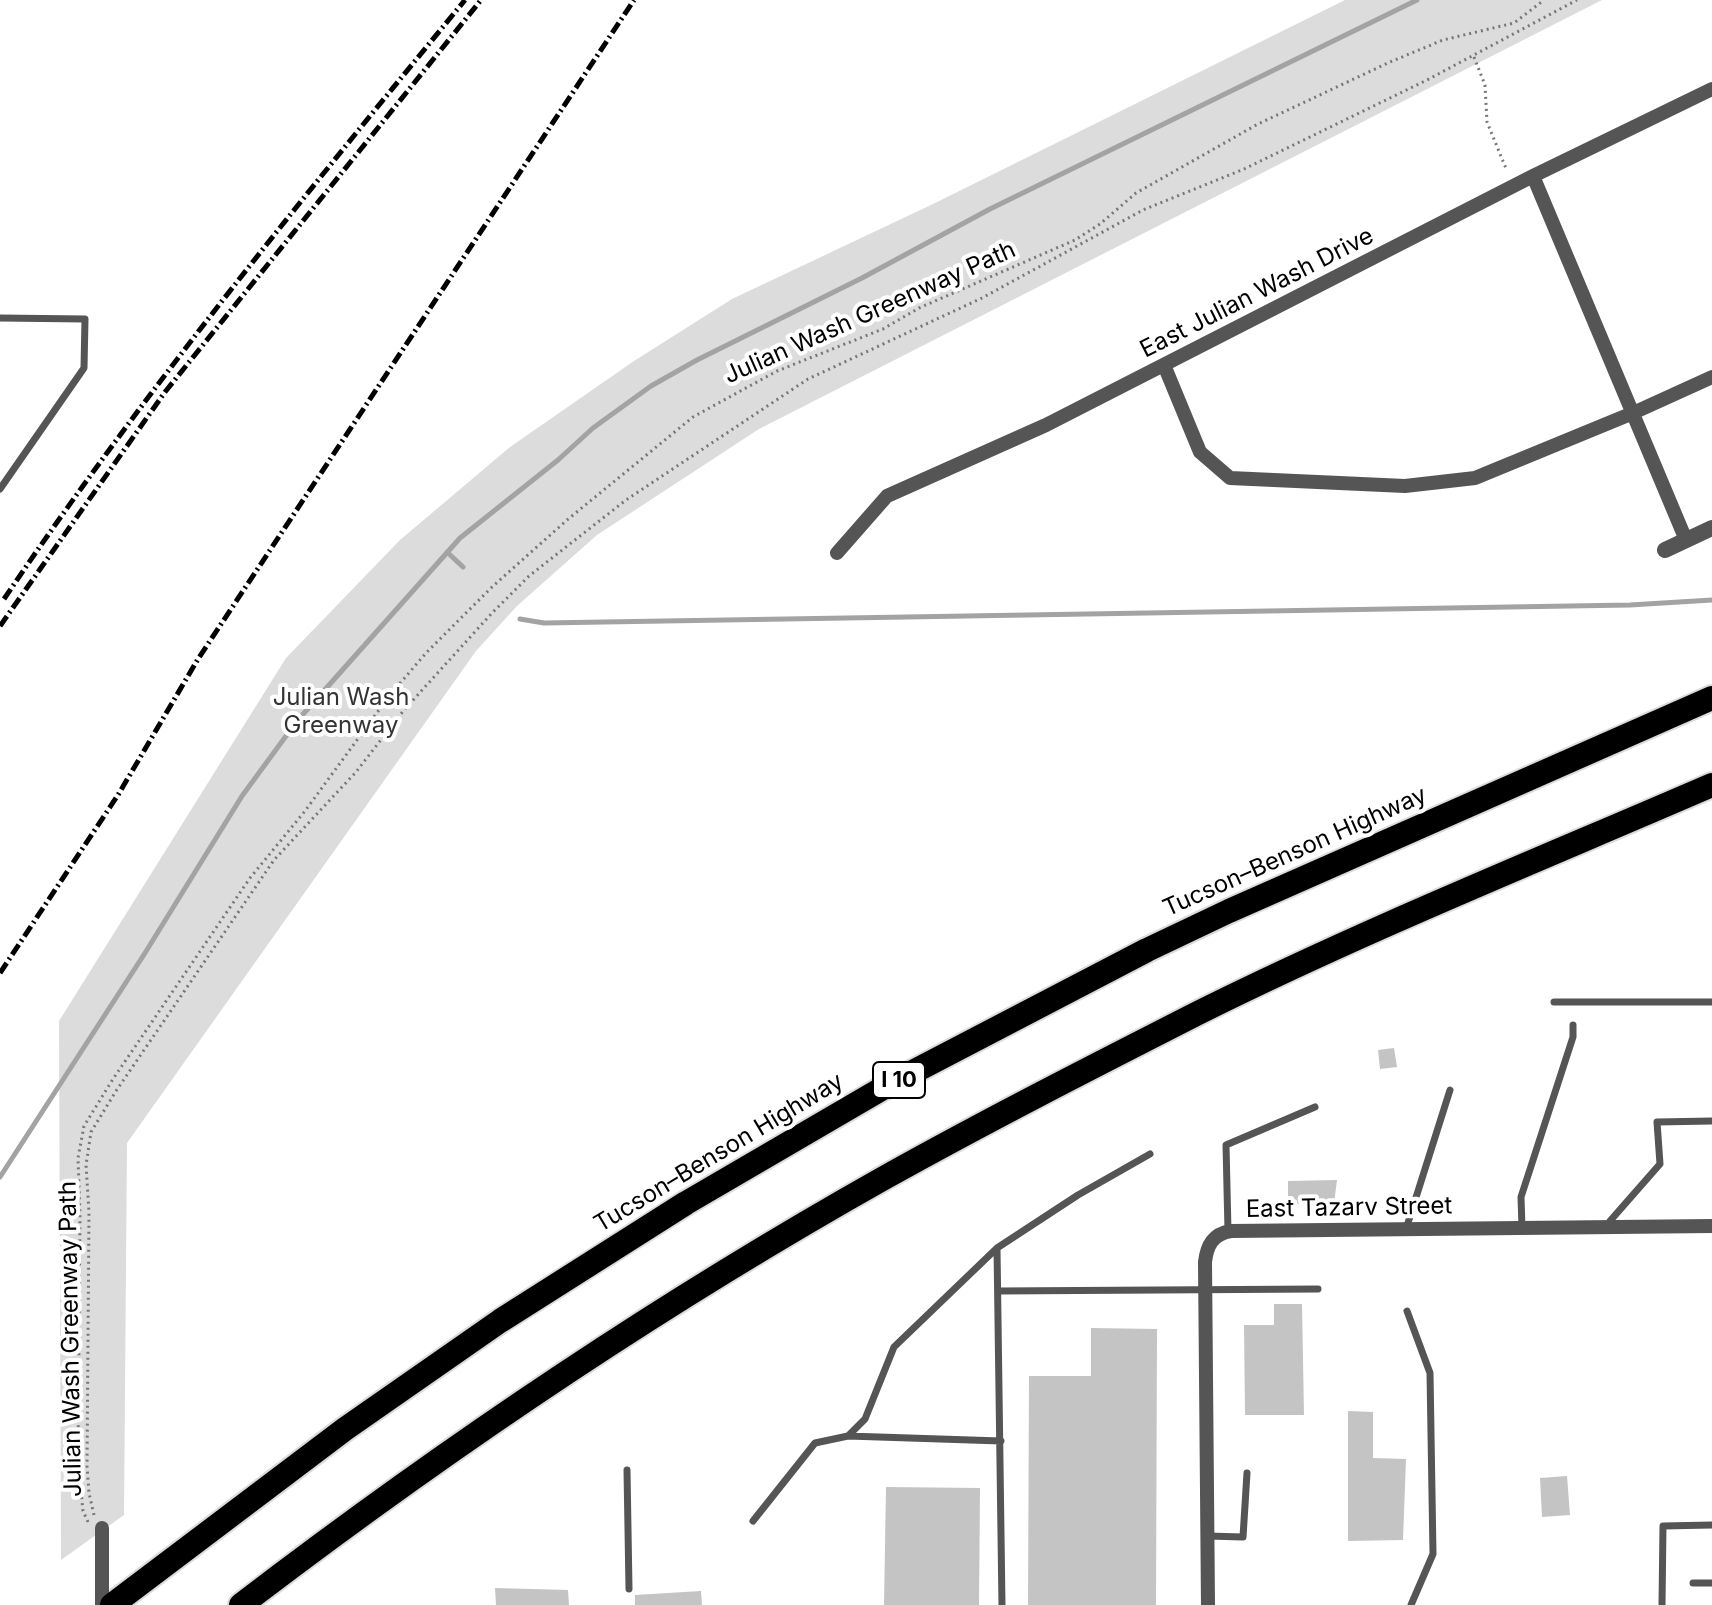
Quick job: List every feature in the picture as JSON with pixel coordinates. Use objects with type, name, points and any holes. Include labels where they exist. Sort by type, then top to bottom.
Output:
[{"type":"highway","name":"Tucson–Benson Highway","points":[[112,1605],[345,1429],[500,1321],[686,1203],[890,1084],[1147,950],[1229,911],[1712,698]]},
{"type":"highway","points":[[241,1605],[426,1469],[610,1344],[883,1179],[986,1122],[1203,1011],[1370,934],[1712,785]]},
{"type":"street","name":"East Julian Wash Drive","points":[[837,553],[887,496],[1046,425],[1513,186],[1712,89]]},
{"type":"street","points":[[1533,176],[1686,540]]},
{"type":"street","points":[[1164,365],[1200,452],[1230,478],[1405,486],[1475,478],[1712,377]]},
{"type":"street","points":[[1665,550],[1712,528]]},
{"type":"street","name":"East Tazarv Street","points":[[1208,1605],[1205,1262],[1208,1244],[1215,1237],[1228,1231],[1712,1226]]},
{"type":"street","points":[[102,1528],[102,1605]]},
{"type":"lane","points":[[0,318],[85,319],[84,368],[0,489]]},
{"type":"lane","points":[[1554,1002],[1712,1002]]},
{"type":"lane","points":[[1522,1228],[1521,1197],[1573,1037],[1573,1025]]},
{"type":"lane","points":[[1406,1229],[1450,1090]]},
{"type":"lane","points":[[1228,1231],[1226,1145],[1315,1107]]},
{"type":"lane","points":[[1610,1227],[1610,1221],[1660,1164],[1657,1122],[1712,1121]]},
{"type":"lane","points":[[848,1436],[865,1419],[894,1347],[997,1248],[1078,1195],[1150,1154]]},
{"type":"lane","points":[[997,1248],[1002,1605]]},
{"type":"lane","points":[[998,1291],[1318,1289]]},
{"type":"lane","points":[[1407,1311],[1430,1373],[1433,1554],[1411,1605]]},
{"type":"lane","points":[[753,1521],[815,1443],[848,1436],[1001,1441]]},
{"type":"lane","points":[[627,1470],[629,1589]]},
{"type":"lane","points":[[1207,1536],[1243,1537],[1247,1473]]},
{"type":"lane","points":[[1662,1605],[1663,1526],[1712,1525]]},
{"type":"lane","points":[[1693,1583],[1712,1583]]},
{"type":"path","name":"Julian Wash Greenway Path","points":[[102,1528],[90,1525],[83,1511],[78,1463],[78,1158],[84,1126],[250,878],[305,811],[390,695],[426,653],[524,558],[693,417],[777,371],[883,329],[919,308],[1075,240],[1100,224],[1136,193],[1258,124],[1443,40],[1514,23],[1544,0]]},
{"type":"path","name":"Julian Wash Greenway Path","points":[[102,1528],[95,1517],[89,1493],[87,1466],[89,1212],[86,1165],[91,1132],[133,1065],[274,860],[356,772],[404,710],[492,613],[529,576],[626,500],[808,379],[982,298],[1143,210],[1242,170],[1474,56],[1577,0]]},
{"type":"path","points":[[1474,56],[1485,85],[1487,122],[1513,186]]},
{"type":"green space","name":"Julian Wash Greenway","points":[[1345,0],[1602,0],[759,429],[597,535],[517,606],[476,651],[127,1143],[124,1515],[61,1560],[59,1021],[286,658],[400,540],[510,447],[634,361],[732,299],[933,204]]},
{"type":"building","points":[[1394,1048],[1397,1067],[1380,1069],[1378,1050]]},
{"type":"building","points":[[1337,1180],[1334,1203],[1288,1204],[1288,1181]]},
{"type":"building","points":[[1274,1304],[1302,1304],[1304,1415],[1245,1415],[1244,1325],[1274,1325]]},
{"type":"building","points":[[1091,1328],[1157,1329],[1156,1605],[1028,1605],[1029,1376],[1091,1376]]},
{"type":"building","points":[[1348,1411],[1373,1412],[1373,1458],[1406,1459],[1403,1540],[1348,1541]]},
{"type":"building","points":[[1567,1476],[1570,1515],[1542,1517],[1540,1478]]},
{"type":"building","points":[[886,1487],[980,1488],[979,1605],[884,1605]]},
{"type":"building","points":[[495,1588],[568,1590],[569,1605],[496,1605]]},
{"type":"building","points":[[701,1591],[702,1605],[635,1605],[635,1595]]},
{"type":"waterway","points":[[0,1177],[242,796],[297,721],[460,538],[593,428],[651,386],[697,360],[862,278],[990,209],[1417,0]]},
{"type":"waterway","points":[[447,552],[463,567]]},
{"type":"waterway","points":[[520,619],[544,623],[1630,605],[1712,600]]},
{"type":"railway","points":[[4,599],[170,369],[286,220],[465,0]]},
{"type":"railway","points":[[0,626],[165,392],[481,0]]},
{"type":"railway","points":[[0,973],[118,795],[198,659],[634,0]]}]
